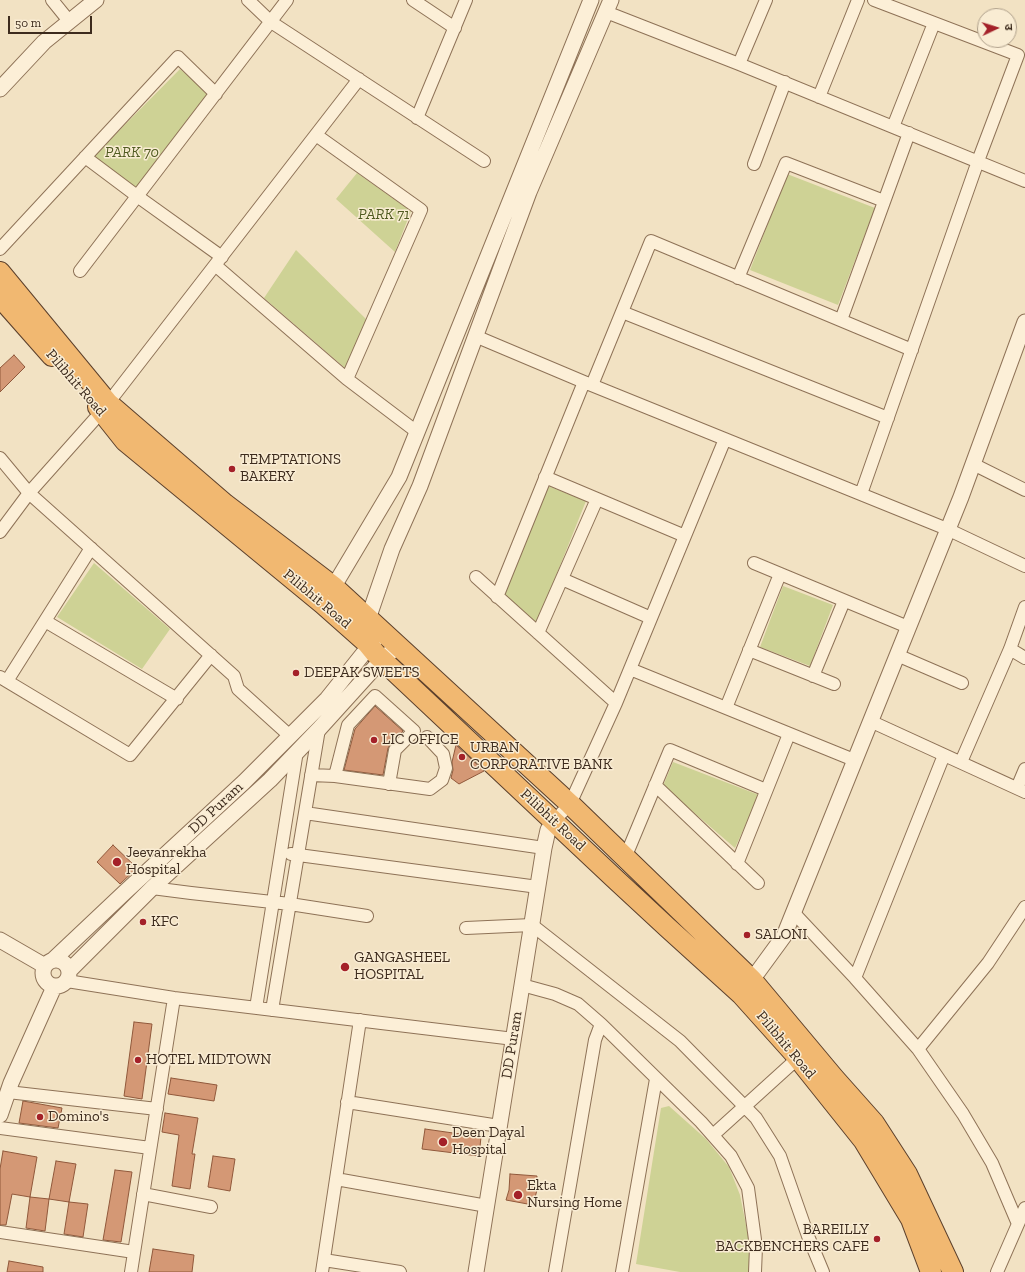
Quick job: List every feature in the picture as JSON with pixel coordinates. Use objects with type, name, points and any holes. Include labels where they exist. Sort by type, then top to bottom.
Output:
[{"type":"highway","points":[[0,272],[105,407]]},
{"type":"highway","name":"Pilibhit Road","points":[[0,297],[105,407],[125,441],[328,595],[554,821],[668,928],[747,987],[798,1058],[864,1141],[911,1219],[931,1272]]},
{"type":"highway","points":[[371,638],[397,646],[570,804],[625,858],[834,1078],[874,1123],[907,1174],[953,1272]]},
{"type":"street","points":[[52,0],[69,22]]},
{"type":"street","points":[[0,89],[44,42],[96,0]]},
{"type":"street","points":[[248,0],[271,22],[484,161]]},
{"type":"street","points":[[80,271],[287,0]]},
{"type":"street","points":[[412,0],[455,28]]},
{"type":"street","points":[[417,118],[466,0]]},
{"type":"street","points":[[328,595],[399,477],[591,0]]},
{"type":"street","points":[[739,64],[766,0]]},
{"type":"street","points":[[819,96],[858,0]]},
{"type":"street","points":[[861,494],[978,161],[1018,55],[874,0]]},
{"type":"street","points":[[371,638],[392,549],[420,486],[529,192],[608,6],[739,64],[1025,181]]},
{"type":"street","points":[[893,127],[934,23]]},
{"type":"street","points":[[0,248],[178,57],[216,94]]},
{"type":"street","points":[[0,532],[29,493],[105,407],[359,79]]},
{"type":"street","points":[[754,164],[785,82]]},
{"type":"street","points":[[841,320],[909,133]]},
{"type":"street","points":[[316,135],[422,210],[347,379]]},
{"type":"street","points":[[85,157],[219,261],[347,379],[417,432]]},
{"type":"street","points":[[738,278],[786,163],[884,201]]},
{"type":"street","points":[[497,597],[545,478],[622,312],[651,241],[912,350]]},
{"type":"street","points":[[622,312],[888,418]]},
{"type":"street","points":[[747,987],[784,936],[973,464],[1025,322]]},
{"type":"street","points":[[475,336],[947,529],[1025,566]]},
{"type":"street","points":[[554,821],[570,804],[616,703],[725,439]]},
{"type":"street","points":[[0,458],[29,493],[234,676],[238,690],[290,736]]},
{"type":"street","points":[[973,464],[1025,490]]},
{"type":"street","points":[[545,478],[685,536]]},
{"type":"street","points":[[538,633],[597,499]]},
{"type":"street","points":[[91,548],[45,621],[3,679],[130,755],[211,656]]},
{"type":"street","points":[[754,563],[908,627]]},
{"type":"street","points":[[726,708],[780,574]]},
{"type":"street","points":[[476,577],[616,703]]},
{"type":"street","points":[[562,579],[651,618]]},
{"type":"street","points":[[813,676],[844,601]]},
{"type":"street","points":[[960,762],[1010,649],[1025,606]]},
{"type":"street","points":[[45,621],[176,699]]},
{"type":"street","name":"DD Puram","points":[[63,979],[152,888],[270,780],[319,729],[371,638]]},
{"type":"street","name":"DD Puram","points":[[49,963],[244,782],[327,699],[371,638]]},
{"type":"street","points":[[1010,649],[1025,658]]},
{"type":"street","points":[[749,650],[834,684]]},
{"type":"street","points":[[897,655],[962,683]]},
{"type":"street","points":[[630,669],[854,760]]},
{"type":"street","points":[[335,776],[348,724],[375,696],[414,731],[395,750],[389,784]]},
{"type":"street","points":[[870,721],[1021,790],[1025,768]]},
{"type":"street","points":[[272,1010],[319,729]]},
{"type":"street","points":[[737,864],[789,734]]},
{"type":"street","points":[[311,775],[335,776],[430,789],[442,780],[446,768],[443,754],[427,737]]},
{"type":"street","points":[[625,858],[670,750],[766,790]]},
{"type":"street","points":[[256,1008],[274,903],[297,751]]},
{"type":"street","points":[[855,978],[944,755]]},
{"type":"street","points":[[655,785],[758,884]]},
{"type":"street","points":[[305,813],[544,848]]},
{"type":"street","name":"DD Puram","points":[[476,1272],[544,848],[548,830],[554,821]]},
{"type":"street","points":[[281,852],[538,887]]},
{"type":"street","points":[[152,888],[191,894],[290,904],[367,916]]},
{"type":"street","points":[[793,912],[855,978],[918,1049],[963,1114],[992,1163],[1018,1224]]},
{"type":"street","points":[[918,1049],[988,963],[1024,912]]},
{"type":"street","points":[[466,928],[532,925],[680,1041],[756,1118],[780,1156],[808,1236],[823,1272]]},
{"type":"street","points":[[0,940],[49,963]]},
{"type":"street","points":[[0,1115],[8,1092],[63,979],[67,966],[64,962],[59,960],[49,963],[43,971],[45,981],[49,985],[63,979],[174,998],[514,1039]]},
{"type":"street","points":[[522,985],[555,994],[578,1004],[601,1024],[713,1135],[731,1156],[748,1188],[756,1247],[755,1272]]},
{"type":"street","points":[[131,1272],[174,998]]},
{"type":"street","points":[[322,1272],[360,1020]]},
{"type":"street","points":[[555,1272],[595,1040],[601,1024]]},
{"type":"street","points":[[713,1135],[798,1058]]},
{"type":"street","points":[[625,1271],[656,1079]]},
{"type":"street","points":[[8,1092],[156,1109]]},
{"type":"street","points":[[347,1102],[499,1126]]},
{"type":"street","points":[[0,1128],[150,1148]]},
{"type":"street","points":[[336,1179],[487,1206]]},
{"type":"street","points":[[143,1194],[210,1207]]},
{"type":"street","points":[[997,1272],[1025,1208]]},
{"type":"street","points":[[0,1232],[134,1252]]},
{"type":"street","points":[[324,1260],[400,1272]]},
{"type":"green space","name":"PARK 70","points":[[180,69],[210,95],[136,189],[94,156]]},
{"type":"green space","name":"PARK 71","points":[[357,173],[411,211],[395,252],[336,199]]},
{"type":"green space","points":[[787,174],[875,208],[838,305],[750,270]]},
{"type":"green space","points":[[296,250],[367,320],[345,368],[264,298]]},
{"type":"green space","points":[[548,486],[586,501],[537,623],[504,594]]},
{"type":"green space","points":[[94,563],[170,629],[142,669],[57,617]]},
{"type":"green space","points":[[783,586],[833,605],[810,666],[760,647]]},
{"type":"green space","points":[[673,762],[759,795],[735,848],[663,786]]},
{"type":"green space","points":[[669,1106],[706,1139],[729,1167],[740,1195],[750,1245],[749,1272],[680,1272],[636,1264],[661,1108]]},
{"type":"building","points":[[14,355],[25,367],[0,392],[0,368]]},
{"type":"building","points":[[375,706],[403,731],[388,748],[383,775],[344,770],[355,729]]},
{"type":"building","name":"URBAN CORPORATIVE BANK","points":[[456,745],[484,771],[459,784],[451,778],[453,770],[452,762]]},
{"type":"building","points":[[113,845],[137,868],[120,884],[97,862]]},
{"type":"building","name":"HOTEL MIDTOWN","points":[[134,1022],[152,1024],[142,1099],[124,1096]]},
{"type":"building","points":[[171,1078],[217,1085],[214,1101],[168,1094]]},
{"type":"building","name":"Domino's","points":[[23,1101],[62,1108],[58,1128],[19,1123]]},
{"type":"building","points":[[165,1113],[198,1118],[192,1154],[195,1154],[190,1189],[172,1186],[179,1135],[162,1132]]},
{"type":"building","points":[[425,1129],[481,1137],[479,1156],[422,1149]]},
{"type":"building","points":[[3,1151],[37,1157],[30,1197],[12,1194],[6,1225],[0,1225],[0,1169]]},
{"type":"building","points":[[213,1156],[235,1159],[230,1191],[208,1187]]},
{"type":"building","points":[[56,1161],[76,1164],[69,1202],[49,1199]]},
{"type":"building","points":[[115,1170],[132,1172],[121,1242],[103,1240]]},
{"type":"building","points":[[510,1174],[537,1176],[537,1190],[533,1205],[506,1200],[509,1190]]},
{"type":"building","points":[[30,1197],[49,1199],[45,1231],[26,1228]]},
{"type":"building","points":[[69,1202],[88,1204],[83,1237],[64,1234]]},
{"type":"building","points":[[153,1249],[194,1255],[192,1272],[149,1272]]},
{"type":"building","points":[[9,1261],[43,1267],[43,1272],[7,1272]]},
{"type":"place","name":"TEMPTATIONS BAKERY","points":[[232,469]]},
{"type":"place","name":"DEEPAK SWEETS","points":[[296,673]]},
{"type":"place","name":"LIC OFFICE","points":[[374,740]]},
{"type":"place","name":"URBAN CORPORATIVE BANK","points":[[462,757]]},
{"type":"place","name":"Jeevanrekha Hospital","points":[[117,862]]},
{"type":"place","name":"KFC","points":[[143,922]]},
{"type":"place","name":"SALONI","points":[[747,935]]},
{"type":"place","name":"GANGASHEEL HOSPITAL","points":[[345,967]]},
{"type":"place","name":"HOTEL MIDTOWN","points":[[138,1060]]},
{"type":"place","name":"Domino's","points":[[40,1117]]},
{"type":"place","name":"Deen Dayal Hospital","points":[[443,1142]]},
{"type":"place","name":"Ekta Nursing Home","points":[[518,1195]]},
{"type":"place","name":"BAREILLY BACKBENCHERS CAFE","points":[[877,1239]]}]
